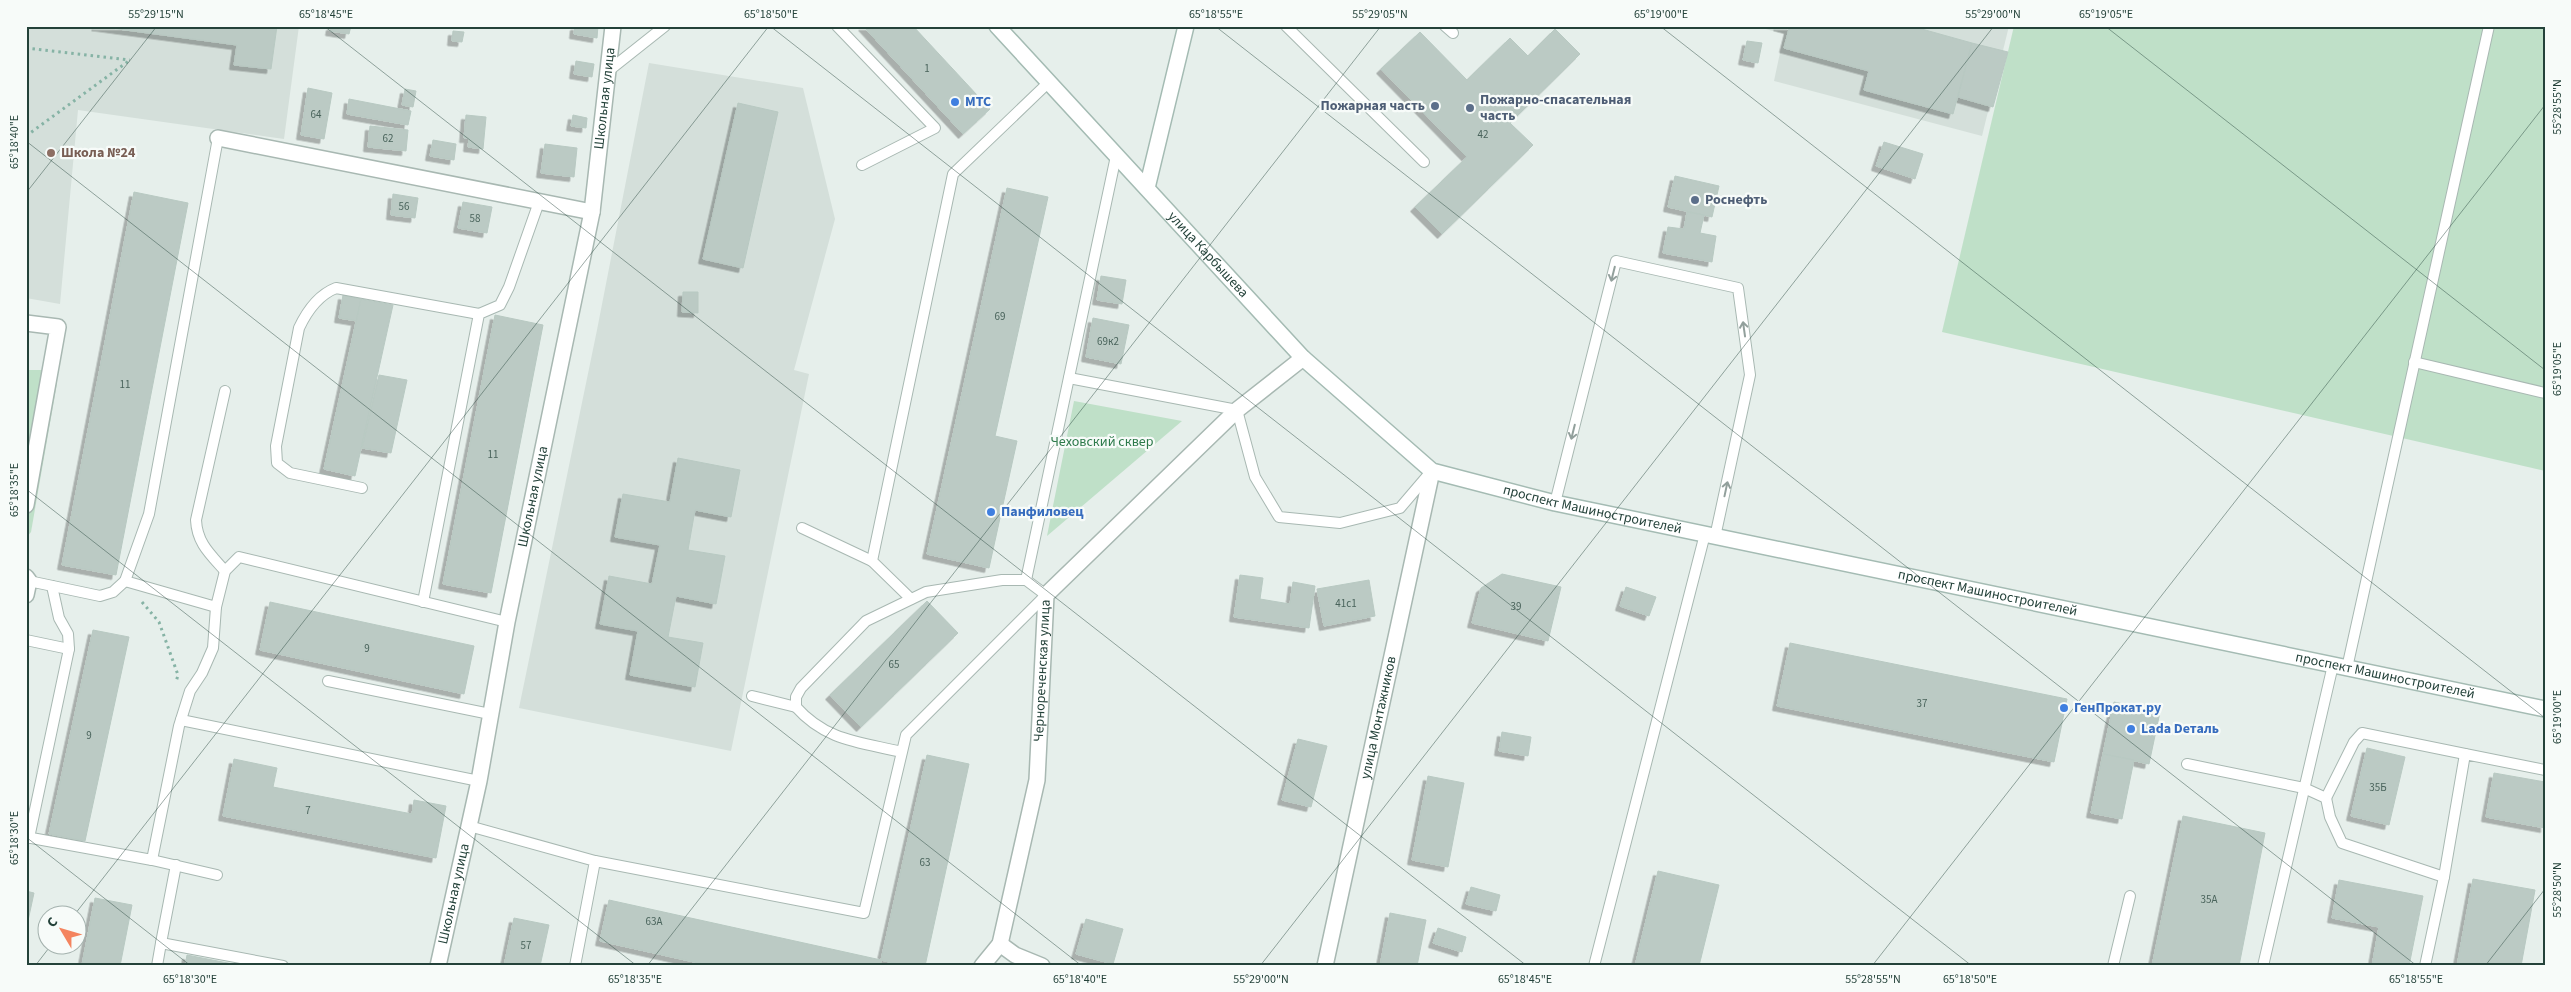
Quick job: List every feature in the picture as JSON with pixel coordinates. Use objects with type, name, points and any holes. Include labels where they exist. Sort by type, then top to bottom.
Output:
[{"type":"street","name":"Школьная улица","points":[[438,966],[479,780],[507,622],[592,212],[613,26]]},
{"type":"street","name":"улица Карбышева","points":[[997,26],[1303,358],[1432,471]]},
{"type":"street","points":[[1147,188],[1186,26]]},
{"type":"street","points":[[218,138],[592,212]]},
{"type":"street","points":[[26,323],[58,327],[26,505]]},
{"type":"street","name":"Чернореченская улица","points":[[982,966],[1000,944],[1036,780],[1046,595],[1237,410],[1303,358]]},
{"type":"street","name":"проспект Машиностроителей","points":[[1432,471],[1555,503],[2545,709]]},
{"type":"street","name":"улица Монтажников","points":[[1325,966],[1432,471]]},
{"type":"street","points":[[1000,944],[1015,956],[1042,966]]},
{"type":"lane","points":[[607,72],[665,26]]},
{"type":"lane","points":[[836,26],[935,128],[862,165]]},
{"type":"lane","points":[[2263,966],[2304,788],[2340,666],[2414,362],[2488,26]]},
{"type":"lane","points":[[1288,27],[1424,162]]},
{"type":"lane","points":[[872,561],[953,174],[1048,82]]},
{"type":"lane","points":[[27,584],[52,586],[100,596],[113,592],[125,581],[149,514],[218,138]]},
{"type":"lane","points":[[1026,580],[1116,156]]},
{"type":"lane","points":[[362,488],[290,473],[277,463],[276,446],[299,328],[305,315],[325,292],[336,288],[480,314],[500,305],[509,288],[539,202]]},
{"type":"lane","points":[[1555,503],[1616,261],[1738,288],[1750,375],[1710,535],[1594,966]]},
{"type":"lane","points":[[423,602],[480,314]]},
{"type":"lane","points":[[2414,362],[2545,393]]},
{"type":"lane","points":[[1068,378],[1237,410],[1256,476],[1279,517],[1340,523],[1400,508],[1432,471]]},
{"type":"lane","points":[[225,391],[196,520],[197,534],[201,543],[225,571]]},
{"type":"lane","points":[[802,528],[872,561],[911,599]]},
{"type":"lane","points":[[152,860],[181,720],[190,691],[202,673],[213,648],[216,607],[225,571],[238,557],[507,622]]},
{"type":"lane","points":[[469,826],[595,860],[864,913],[906,735],[1046,595],[1026,580],[1002,580],[926,592],[866,621],[801,688],[796,696],[796,707]]},
{"type":"lane","points":[[125,581],[216,607]]},
{"type":"lane","points":[[52,586],[59,618],[68,634],[69,649],[27,838],[152,860],[217,875]]},
{"type":"lane","points":[[26,640],[69,649]]},
{"type":"lane","points":[[328,681],[490,714]]},
{"type":"lane","points":[[752,696],[796,707],[809,722],[828,734],[902,752]]},
{"type":"lane","points":[[181,720],[479,780]]},
{"type":"lane","points":[[2444,877],[2342,843],[2330,817],[2326,798],[2354,742],[2362,733],[2545,770]]},
{"type":"lane","points":[[2426,966],[2444,877],[2465,754]]},
{"type":"lane","points":[[2187,764],[2304,788],[2326,798]]},
{"type":"lane","points":[[575,966],[595,860]]},
{"type":"lane","points":[[157,966],[176,866]]},
{"type":"lane","points":[[2113,966],[2130,896]]},
{"type":"lane","points":[[161,943],[283,966]]},
{"type":"path","points":[[26,48],[130,60],[26,136]]},
{"type":"path","points":[[125,581],[159,622],[178,675],[176,684]]},
{"type":"shaded area","name":"Школа №24","points":[[26,26],[299,26],[284,139],[78,110],[60,304],[26,298]]},
{"type":"shaded area","points":[[1755,26],[2009,26],[1982,136],[1774,81],[1784,34]]},
{"type":"shaded area","points":[[649,63],[803,88],[835,219],[794,370],[809,374],[731,751],[519,708],[597,330]]},
{"type":"green space","points":[[2014,26],[2545,26],[2545,471],[1942,332]]},
{"type":"green space","points":[[26,370],[45,370],[57,383],[31,532],[26,538]]},
{"type":"green space","name":"Чеховский сквер","points":[[1074,401],[1182,421],[1047,536]]},
{"type":"building","points":[[96,26],[277,26],[271,69],[234,65],[237,45]]},
{"type":"building","points":[[331,26],[351,26],[349,34],[330,31]]},
{"type":"building","points":[[575,26],[598,26],[597,38],[574,34]]},
{"type":"building","points":[[863,26],[913,26],[990,109],[963,134]]},
{"type":"building","points":[[1778,26],[1911,26],[1972,43],[1953,114],[1864,90],[1869,71],[1784,48],[1789,29]]},
{"type":"building","points":[[1555,29],[1580,54],[1510,123],[1533,145],[1442,234],[1415,207],[1467,157],[1381,69],[1420,32],[1467,80],[1510,38],[1528,56]]},
{"type":"building","points":[[453,31],[464,32],[462,42],[452,41]]},
{"type":"building","points":[[1747,41],[1762,43],[1758,63],[1743,60]]},
{"type":"building","points":[[1972,43],[2008,52],[1993,107],[1958,97]]},
{"type":"building","points":[[576,61],[594,64],[592,77],[574,74]]},
{"type":"building","points":[[308,88],[332,93],[324,139],[301,135]]},
{"type":"building","points":[[405,89],[416,91],[413,107],[402,105]]},
{"type":"building","points":[[349,99],[411,111],[408,125],[347,114]]},
{"type":"building","points":[[738,103],[778,112],[743,268],[703,259]]},
{"type":"building","points":[[466,115],[486,117],[483,149],[468,147],[469,138],[464,138]]},
{"type":"building","points":[[573,115],[587,118],[586,128],[571,126]]},
{"type":"building","points":[[370,126],[408,130],[406,151],[368,147]]},
{"type":"building","points":[[433,140],[456,144],[454,160],[430,156]]},
{"type":"building","points":[[1884,142],[1923,154],[1915,179],[1876,166]]},
{"type":"building","points":[[545,144],[577,148],[574,177],[541,173]]},
{"type":"building","points":[[1675,176],[1719,186],[1712,217],[1668,207]]},
{"type":"building","points":[[1007,188],[1048,197],[995,436],[1017,441],[989,568],[927,554]]},
{"type":"building","points":[[134,192],[188,203],[116,575],[62,565]]},
{"type":"building","points":[[393,194],[418,198],[415,218],[391,215]]},
{"type":"building","points":[[463,202],[492,207],[487,233],[458,228]]},
{"type":"building","points":[[1687,212],[1704,215],[1700,233],[1716,236],[1712,262],[1663,253],[1668,227],[1684,229]]},
{"type":"building","points":[[1101,276],[1126,280],[1122,304],[1097,300]]},
{"type":"building","points":[[683,292],[698,292],[698,313],[682,312]]},
{"type":"building","points":[[343,295],[361,299],[357,321],[339,318]]},
{"type":"building","points":[[361,299],[393,305],[355,476],[324,469]]},
{"type":"building","points":[[495,315],[543,325],[491,593],[443,584]]},
{"type":"building","points":[[1093,318],[1129,325],[1121,364],[1086,357]]},
{"type":"building","points":[[379,375],[407,380],[391,453],[362,448]]},
{"type":"building","points":[[678,458],[740,470],[731,517],[695,510],[688,550],[725,556],[716,604],[676,596],[668,637],[703,643],[695,687],[630,675],[638,631],[600,624],[609,576],[652,584],[660,545],[615,537],[623,494],[670,502]]},
{"type":"building","points":[[1502,574],[1561,587],[1548,641],[1472,623],[1481,588]]},
{"type":"building","points":[[1240,575],[1263,578],[1260,599],[1290,604],[1293,582],[1315,586],[1309,628],[1234,617]]},
{"type":"building","points":[[1369,580],[1375,616],[1324,626],[1317,589]]},
{"type":"building","points":[[1626,587],[1656,597],[1649,616],[1620,606]]},
{"type":"building","points":[[927,601],[958,633],[861,727],[830,695]]},
{"type":"building","points":[[270,602],[474,646],[464,694],[260,650]]},
{"type":"building","points":[[93,630],[129,637],[85,841],[49,834]]},
{"type":"building","points":[[1790,643],[2067,699],[2054,762],[1777,706]]},
{"type":"building","points":[[2114,702],[2160,712],[2149,764],[2103,754]]},
{"type":"building","points":[[1502,732],[1531,737],[1528,756],[1499,751]]},
{"type":"building","points":[[1298,739],[1327,746],[1311,807],[1282,800]]},
{"type":"building","points":[[2367,748],[2405,757],[2389,825],[2351,816]]},
{"type":"building","points":[[2103,754],[2134,760],[2122,819],[2091,813]]},
{"type":"building","points":[[927,755],[969,764],[925,966],[906,966],[881,960]]},
{"type":"building","points":[[234,759],[277,768],[273,787],[412,814],[414,800],[446,806],[436,858],[223,816]]},
{"type":"building","points":[[2494,773],[2545,782],[2545,828],[2486,817]]},
{"type":"building","points":[[1428,776],[1464,783],[1448,867],[1412,860]]},
{"type":"building","points":[[2183,816],[2265,833],[2239,966],[2152,966]]},
{"type":"building","points":[[1658,871],[1719,885],[1699,966],[1635,966]]},
{"type":"building","points":[[2473,879],[2535,890],[2521,966],[2457,966]]},
{"type":"building","points":[[2339,880],[2423,896],[2409,966],[2372,966],[2379,927],[2332,918]]},
{"type":"building","points":[[1471,887],[1500,895],[1496,911],[1466,904]]},
{"type":"building","points":[[26,891],[34,893],[26,930]]},
{"type":"building","points":[[95,898],[132,905],[120,966],[82,965],[84,954],[88,954],[88,934]]},
{"type":"building","points":[[609,900],[881,960],[880,966],[712,966],[600,941]]},
{"type":"building","points":[[1390,913],[1426,920],[1417,966],[1380,966]]},
{"type":"building","points":[[514,918],[549,925],[540,966],[504,966]]},
{"type":"building","points":[[1086,919],[1123,929],[1113,964],[1076,954]]},
{"type":"building","points":[[1438,928],[1466,937],[1462,952],[1433,943]]},
{"type":"building","points":[[187,955],[243,966],[185,966]]},
{"type":"place","name":"МТС","points":[[955,102]]},
{"type":"place","name":"Пожарная часть","points":[[1435,106]]},
{"type":"place","name":"Пожарно-спасательная часть","points":[[1470,108]]},
{"type":"place","name":"Школа №24","points":[[51,153]]},
{"type":"place","name":"Роснефть","points":[[1695,200]]},
{"type":"place","name":"Панфиловец","points":[[991,512]]},
{"type":"place","name":"ГенПрокат.ру","points":[[2064,708]]},
{"type":"place","name":"Lada Dеталь","points":[[2131,729]]}]
